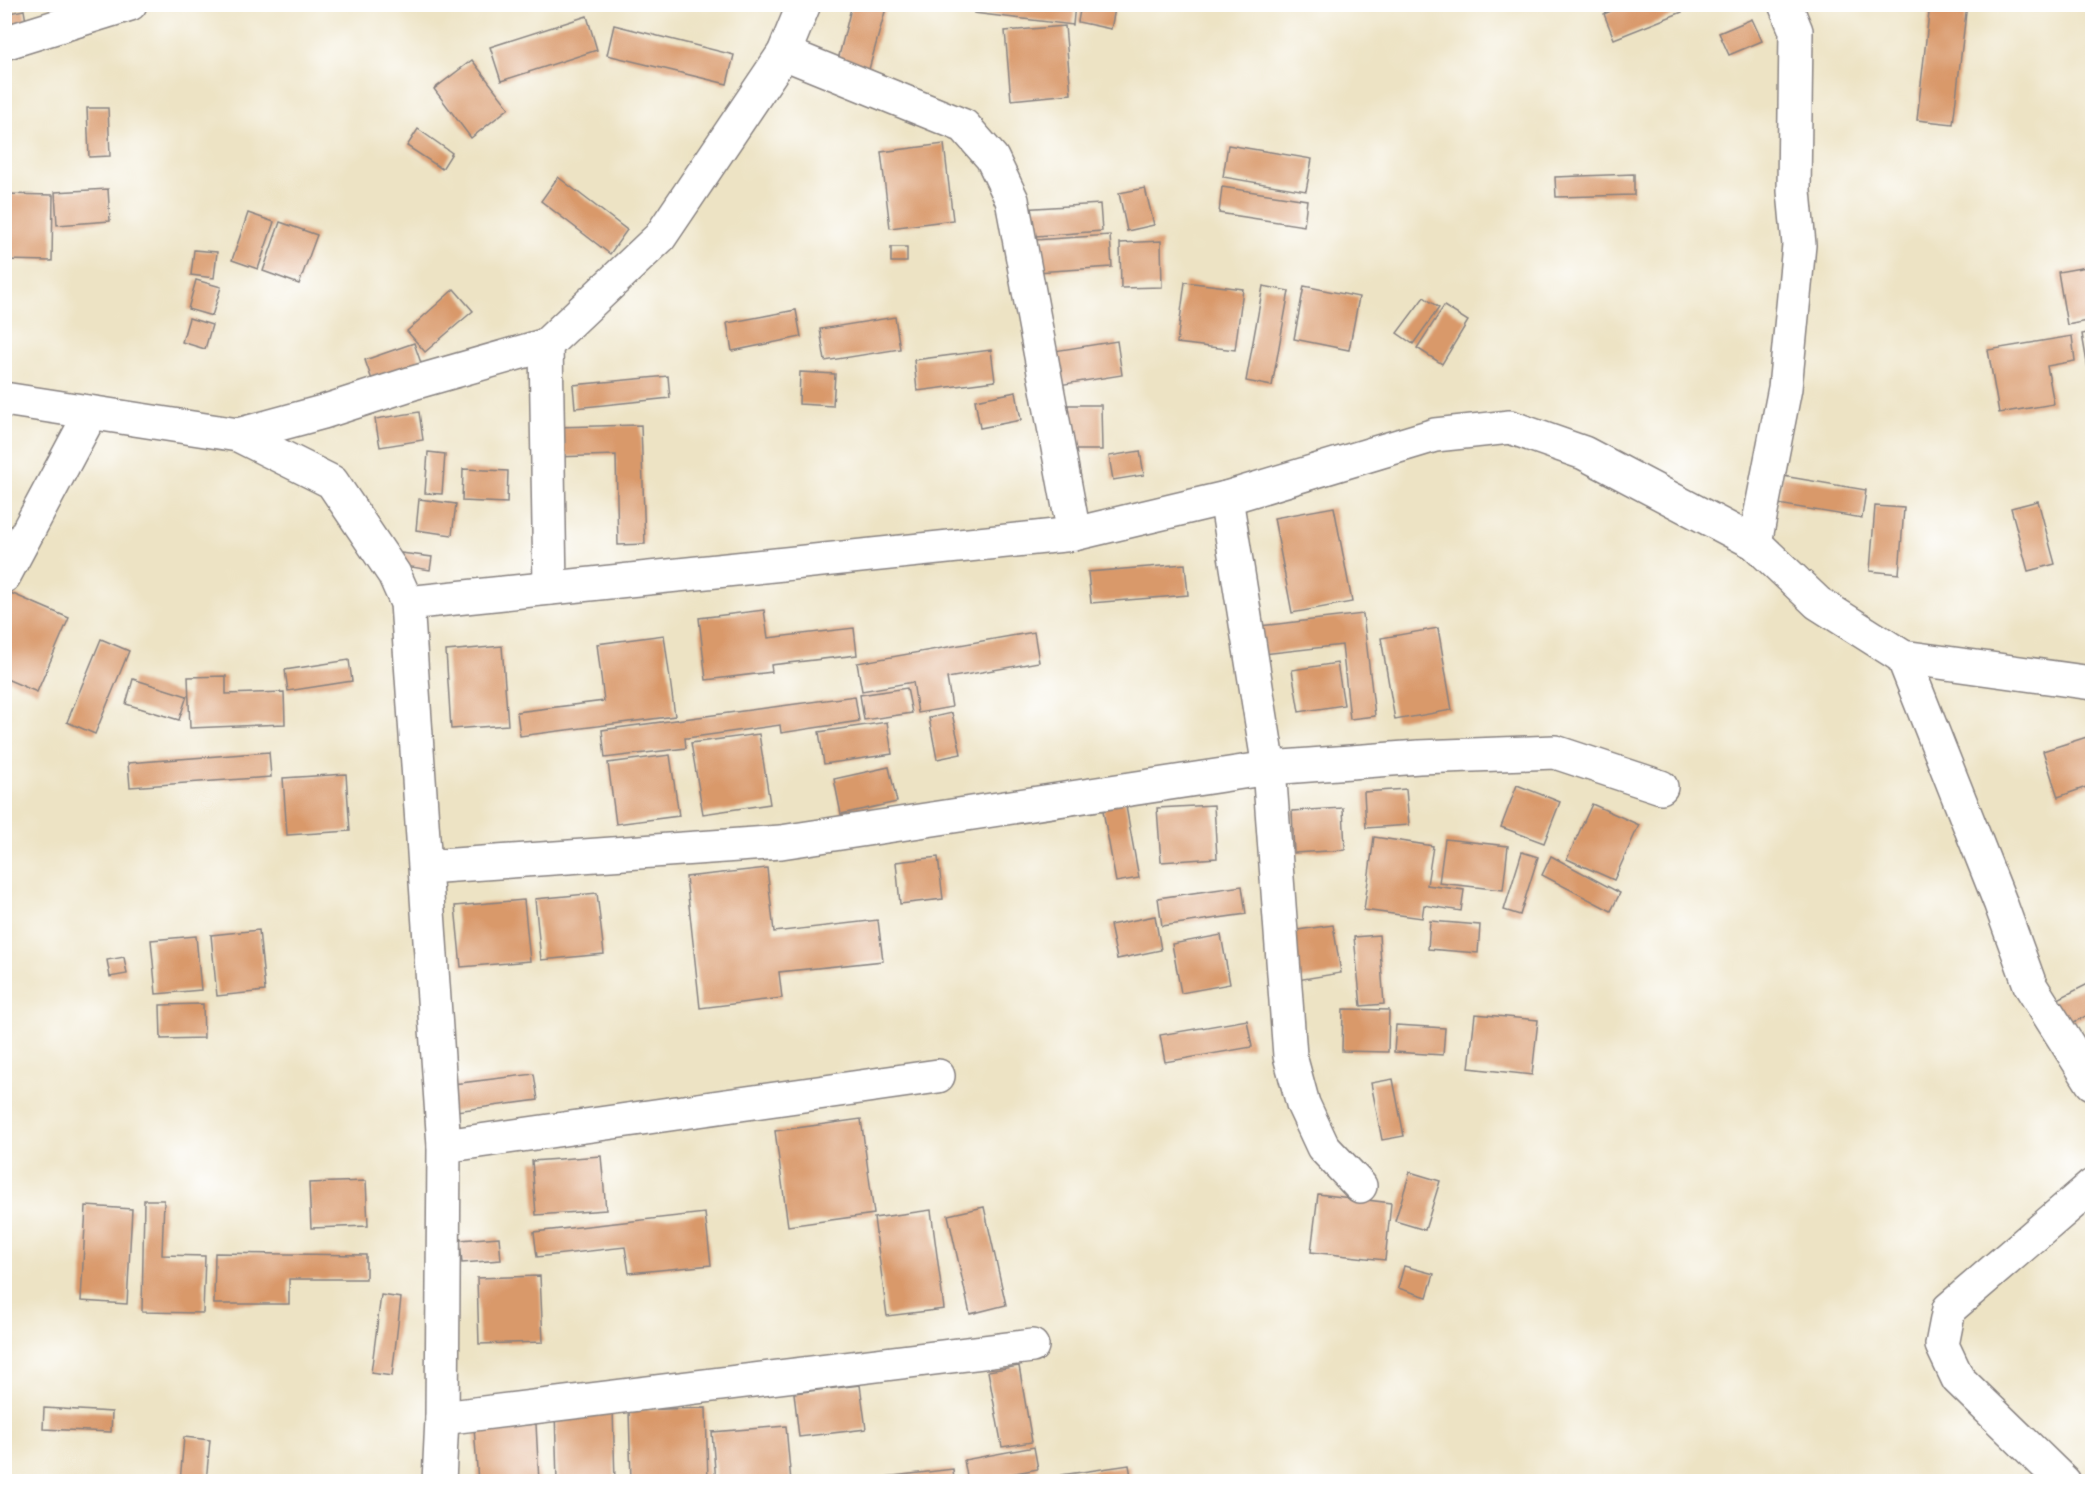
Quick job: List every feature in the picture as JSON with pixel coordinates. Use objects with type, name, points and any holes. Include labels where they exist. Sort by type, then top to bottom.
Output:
[{"type":"street","points":[[4,43],[130,4]]},
{"type":"street","points":[[238,435],[546,345],[660,237],[784,53],[804,4]]},
{"type":"street","points":[[1755,543],[1785,388],[1799,245],[1794,190],[1797,31],[1785,4]]},
{"type":"street","points":[[784,53],[964,126],[992,158],[1012,200],[1074,534]]},
{"type":"street","points":[[546,345],[550,588]]},
{"type":"street","points":[[4,399],[238,435],[332,482],[394,574],[407,603],[444,1146],[442,1418],[439,1482]]},
{"type":"street","points":[[4,576],[91,413]]},
{"type":"street","points":[[407,603],[1074,534],[1226,498],[1435,435],[1510,427],[1584,453],[1755,543],[1818,603],[1903,657],[2092,684]]},
{"type":"street","points":[[1226,498],[1269,768],[1290,1056],[1303,1104],[1323,1147],[1360,1186]]},
{"type":"street","points":[[1903,657],[2000,902],[2030,985],[2092,1083]]},
{"type":"street","points":[[426,867],[781,842],[1269,768],[1419,757],[1555,752],[1661,788]]},
{"type":"street","points":[[444,1146],[938,1076]]},
{"type":"street","points":[[2064,1482],[1958,1379],[1942,1345],[1948,1310],[2092,1186]]},
{"type":"street","points":[[442,1418],[1032,1346]]},
{"type":"building","points":[[852,4],[873,4],[886,8],[868,73],[837,64]]},
{"type":"building","points":[[975,4],[1075,4],[1073,25],[974,13]]},
{"type":"building","points":[[1081,4],[1116,4],[1111,29],[1078,22]]},
{"type":"building","points":[[1627,4],[1679,4],[1682,12],[1614,39],[1604,14]]},
{"type":"building","points":[[1930,4],[1967,4],[1953,124],[1917,120]]},
{"type":"building","points":[[24,10],[26,22],[4,26],[4,14]]},
{"type":"building","points":[[587,16],[597,50],[501,81],[490,47]]},
{"type":"building","points":[[1752,19],[1762,41],[1729,55],[1719,33]]},
{"type":"building","points":[[614,25],[734,55],[727,84],[607,55]]},
{"type":"building","points":[[1065,26],[1071,94],[1011,100],[1005,31]]},
{"type":"building","points":[[472,60],[509,108],[471,138],[434,89]]},
{"type":"building","points":[[87,108],[108,108],[110,156],[89,157]]},
{"type":"building","points":[[418,129],[452,153],[442,169],[407,146]]},
{"type":"building","points":[[944,144],[953,220],[890,228],[881,152]]},
{"type":"building","points":[[1228,145],[1312,159],[1306,191],[1223,177]]},
{"type":"building","points":[[1634,174],[1634,195],[1556,197],[1555,177]]},
{"type":"building","points":[[558,177],[627,230],[610,254],[541,201]]},
{"type":"building","points":[[1222,187],[1307,200],[1304,226],[1219,213]]},
{"type":"building","points":[[1145,188],[1154,225],[1127,231],[1119,193]]},
{"type":"building","points":[[108,189],[110,221],[57,225],[55,192]]},
{"type":"building","points":[[4,194],[53,195],[52,261],[4,260]]},
{"type":"building","points":[[1100,204],[1102,231],[1023,237],[1020,209]]},
{"type":"building","points":[[248,213],[274,222],[258,269],[232,260]]},
{"type":"building","points":[[280,222],[317,235],[299,284],[263,271]]},
{"type":"building","points":[[1110,235],[1112,267],[1036,272],[1034,240]]},
{"type":"building","points":[[1161,241],[1162,287],[1121,288],[1120,243]]},
{"type":"building","points":[[891,247],[907,247],[907,262],[891,262]]},
{"type":"building","points":[[194,250],[217,252],[214,278],[191,275]]},
{"type":"building","points":[[2092,266],[2092,320],[2067,325],[2058,272]]},
{"type":"building","points":[[196,280],[221,287],[212,316],[188,309]]},
{"type":"building","points":[[1185,282],[1243,289],[1235,350],[1177,343]]},
{"type":"building","points":[[1263,286],[1289,291],[1272,386],[1246,381]]},
{"type":"building","points":[[1304,286],[1359,297],[1349,350],[1294,339]]},
{"type":"building","points":[[454,289],[473,311],[425,352],[407,331]]},
{"type":"building","points":[[1424,297],[1439,308],[1413,344],[1397,333]]},
{"type":"building","points":[[1444,306],[1468,321],[1442,364],[1417,348]]},
{"type":"building","points":[[796,310],[801,337],[732,351],[727,323]]},
{"type":"building","points":[[895,317],[900,349],[825,361],[820,329]]},
{"type":"building","points":[[189,318],[212,325],[205,349],[182,342]]},
{"type":"building","points":[[2092,332],[2092,386],[2091,386],[2082,334]]},
{"type":"building","points":[[2072,336],[2075,361],[2047,366],[2054,404],[1999,413],[1988,350]]},
{"type":"building","points":[[1117,341],[1122,375],[1059,385],[1054,351]]},
{"type":"building","points":[[414,343],[421,363],[372,380],[365,360]]},
{"type":"building","points":[[991,350],[995,381],[917,391],[914,360]]},
{"type":"building","points":[[800,372],[835,374],[833,406],[799,404]]},
{"type":"building","points":[[668,376],[670,398],[575,408],[573,385]]},
{"type":"building","points":[[1016,392],[1021,420],[980,428],[975,400]]},
{"type":"building","points":[[1068,405],[1101,405],[1102,450],[1068,450]]},
{"type":"building","points":[[419,412],[423,440],[380,447],[375,419]]},
{"type":"building","points":[[641,425],[645,544],[618,545],[616,455],[555,457],[554,427]]},
{"type":"building","points":[[1140,451],[1144,475],[1113,480],[1109,456]]},
{"type":"building","points":[[428,452],[445,454],[442,494],[425,493]]},
{"type":"building","points":[[463,469],[508,471],[507,503],[462,501]]},
{"type":"building","points":[[1783,476],[1866,490],[1862,518],[1778,504]]},
{"type":"building","points":[[419,499],[456,504],[452,535],[416,530]]},
{"type":"building","points":[[2038,501],[2055,564],[2028,571],[2011,508]]},
{"type":"building","points":[[1875,506],[1904,508],[1899,574],[1870,571]]},
{"type":"building","points":[[1334,507],[1352,602],[1292,613],[1274,518]]},
{"type":"building","points":[[401,553],[432,557],[430,570],[399,565]]},
{"type":"building","points":[[1185,564],[1188,595],[1091,603],[1088,572]]},
{"type":"building","points":[[6,591],[69,618],[37,692],[4,678]]},
{"type":"building","points":[[764,610],[768,638],[854,628],[857,655],[771,665],[772,672],[706,680],[699,618]]},
{"type":"building","points":[[1363,614],[1375,716],[1350,719],[1342,645],[1263,654],[1260,626]]},
{"type":"building","points":[[1438,628],[1452,710],[1395,720],[1381,638]]},
{"type":"building","points":[[1034,632],[1039,662],[947,678],[952,707],[918,713],[913,682],[862,691],[857,663]]},
{"type":"building","points":[[664,635],[675,716],[520,736],[517,712],[604,701],[597,644]]},
{"type":"building","points":[[101,639],[129,651],[95,734],[67,722]]},
{"type":"building","points":[[502,646],[508,725],[451,729],[446,651]]},
{"type":"building","points":[[349,660],[352,681],[288,691],[285,670]]},
{"type":"building","points":[[1337,663],[1344,705],[1299,712],[1292,670]]},
{"type":"building","points":[[226,676],[226,694],[284,692],[285,724],[190,728],[188,677]]},
{"type":"building","points":[[133,679],[187,696],[179,720],[126,704]]},
{"type":"building","points":[[907,688],[912,713],[864,720],[860,695]]},
{"type":"building","points":[[855,696],[859,721],[781,733],[780,725],[685,738],[686,748],[605,758],[602,730]]},
{"type":"building","points":[[952,713],[961,754],[937,759],[929,718]]},
{"type":"building","points":[[887,722],[892,754],[824,764],[819,732]]},
{"type":"building","points":[[759,734],[770,804],[703,814],[691,743]]},
{"type":"building","points":[[2090,736],[2092,785],[2058,797],[2043,751]]},
{"type":"building","points":[[269,752],[271,777],[130,787],[128,763]]},
{"type":"building","points":[[670,755],[679,816],[616,824],[608,763]]},
{"type":"building","points":[[889,767],[897,802],[841,814],[834,779]]},
{"type":"building","points":[[346,774],[350,831],[287,835],[283,778]]},
{"type":"building","points":[[1517,785],[1560,802],[1544,843],[1501,827]]},
{"type":"building","points":[[1406,789],[1409,825],[1366,828],[1364,792]]},
{"type":"building","points":[[1125,801],[1139,878],[1116,882],[1102,805]]},
{"type":"building","points":[[1592,804],[1639,825],[1614,880],[1567,859]]},
{"type":"building","points":[[1214,805],[1217,858],[1161,862],[1157,808]]},
{"type":"building","points":[[1343,808],[1345,850],[1294,853],[1292,811]]},
{"type":"building","points":[[1374,837],[1433,846],[1427,885],[1464,890],[1461,911],[1424,905],[1422,918],[1364,910]]},
{"type":"building","points":[[1445,839],[1508,846],[1503,890],[1439,883]]},
{"type":"building","points":[[1522,852],[1538,857],[1520,915],[1504,910]]},
{"type":"building","points":[[1551,856],[1620,893],[1611,911],[1542,875]]},
{"type":"building","points":[[938,857],[943,899],[900,904],[896,862]]},
{"type":"building","points":[[767,868],[774,932],[878,920],[883,961],[779,972],[782,998],[700,1008],[686,877]]},
{"type":"building","points":[[1242,886],[1246,914],[1162,926],[1158,898]]},
{"type":"building","points":[[597,893],[604,954],[541,960],[535,899]]},
{"type":"building","points":[[524,900],[530,961],[461,967],[455,906]]},
{"type":"building","points":[[1155,916],[1161,950],[1117,959],[1110,925]]},
{"type":"building","points":[[1430,921],[1480,925],[1478,953],[1428,949]]},
{"type":"building","points":[[1333,925],[1341,973],[1291,981],[1284,932]]},
{"type":"building","points":[[259,930],[265,991],[217,996],[211,935]]},
{"type":"building","points":[[1221,935],[1230,984],[1181,993],[1172,944]]},
{"type":"building","points":[[1379,935],[1384,1004],[1361,1006],[1354,937]]},
{"type":"building","points":[[196,936],[201,990],[156,994],[151,940]]},
{"type":"building","points":[[124,957],[127,974],[110,977],[107,960]]},
{"type":"building","points":[[2092,982],[2092,1013],[2064,1027],[2052,1002]]},
{"type":"building","points":[[203,1004],[204,1038],[161,1039],[160,1005]]},
{"type":"building","points":[[1343,1009],[1389,1010],[1388,1052],[1342,1051]]},
{"type":"building","points":[[1475,1014],[1538,1020],[1532,1075],[1469,1068]]},
{"type":"building","points":[[1247,1020],[1252,1047],[1165,1062],[1160,1035]]},
{"type":"building","points":[[1396,1025],[1445,1028],[1443,1055],[1394,1052]]},
{"type":"building","points":[[534,1074],[538,1100],[449,1112],[445,1085]]},
{"type":"building","points":[[1393,1079],[1404,1136],[1382,1140],[1371,1083]]},
{"type":"building","points":[[861,1119],[874,1214],[788,1226],[775,1131]]},
{"type":"building","points":[[601,1156],[606,1210],[536,1215],[532,1161]]},
{"type":"building","points":[[1410,1172],[1440,1181],[1425,1230],[1395,1221]]},
{"type":"building","points":[[366,1181],[368,1226],[311,1228],[309,1183]]},
{"type":"building","points":[[1318,1194],[1391,1203],[1385,1260],[1311,1252]]},
{"type":"building","points":[[144,1200],[164,1200],[162,1255],[205,1256],[203,1313],[142,1312]]},
{"type":"building","points":[[86,1206],[132,1209],[127,1304],[81,1301]]},
{"type":"building","points":[[984,1207],[1006,1305],[970,1314],[948,1215]]},
{"type":"building","points":[[931,1210],[944,1309],[887,1316],[874,1218]]},
{"type":"building","points":[[705,1213],[711,1265],[629,1273],[625,1247],[537,1257],[534,1232]]},
{"type":"building","points":[[499,1237],[501,1260],[462,1263],[460,1240]]},
{"type":"building","points":[[215,1253],[366,1255],[366,1279],[289,1279],[289,1304],[214,1304]]},
{"type":"building","points":[[1404,1266],[1434,1274],[1427,1297],[1398,1288]]},
{"type":"building","points":[[540,1276],[543,1342],[479,1344],[477,1278]]},
{"type":"building","points":[[381,1295],[401,1298],[392,1376],[371,1373]]},
{"type":"building","points":[[1019,1366],[1032,1442],[1002,1447],[988,1371]]},
{"type":"building","points":[[860,1385],[866,1429],[799,1437],[794,1393]]},
{"type":"building","points":[[44,1408],[112,1412],[111,1432],[43,1429]]},
{"type":"building","points":[[706,1408],[708,1482],[631,1482],[629,1410]]},
{"type":"building","points":[[613,1409],[615,1482],[557,1482],[555,1410]]},
{"type":"building","points":[[536,1424],[539,1482],[478,1482],[474,1427]]},
{"type":"building","points":[[786,1426],[791,1482],[716,1482],[712,1432]]},
{"type":"building","points":[[184,1437],[210,1440],[206,1482],[180,1482]]},
{"type":"building","points":[[1034,1447],[1038,1469],[968,1482],[964,1460]]},
{"type":"building","points":[[1129,1465],[1132,1482],[1063,1482],[1062,1475]]},
{"type":"building","points":[[953,1469],[954,1482],[885,1482],[885,1477]]}]
